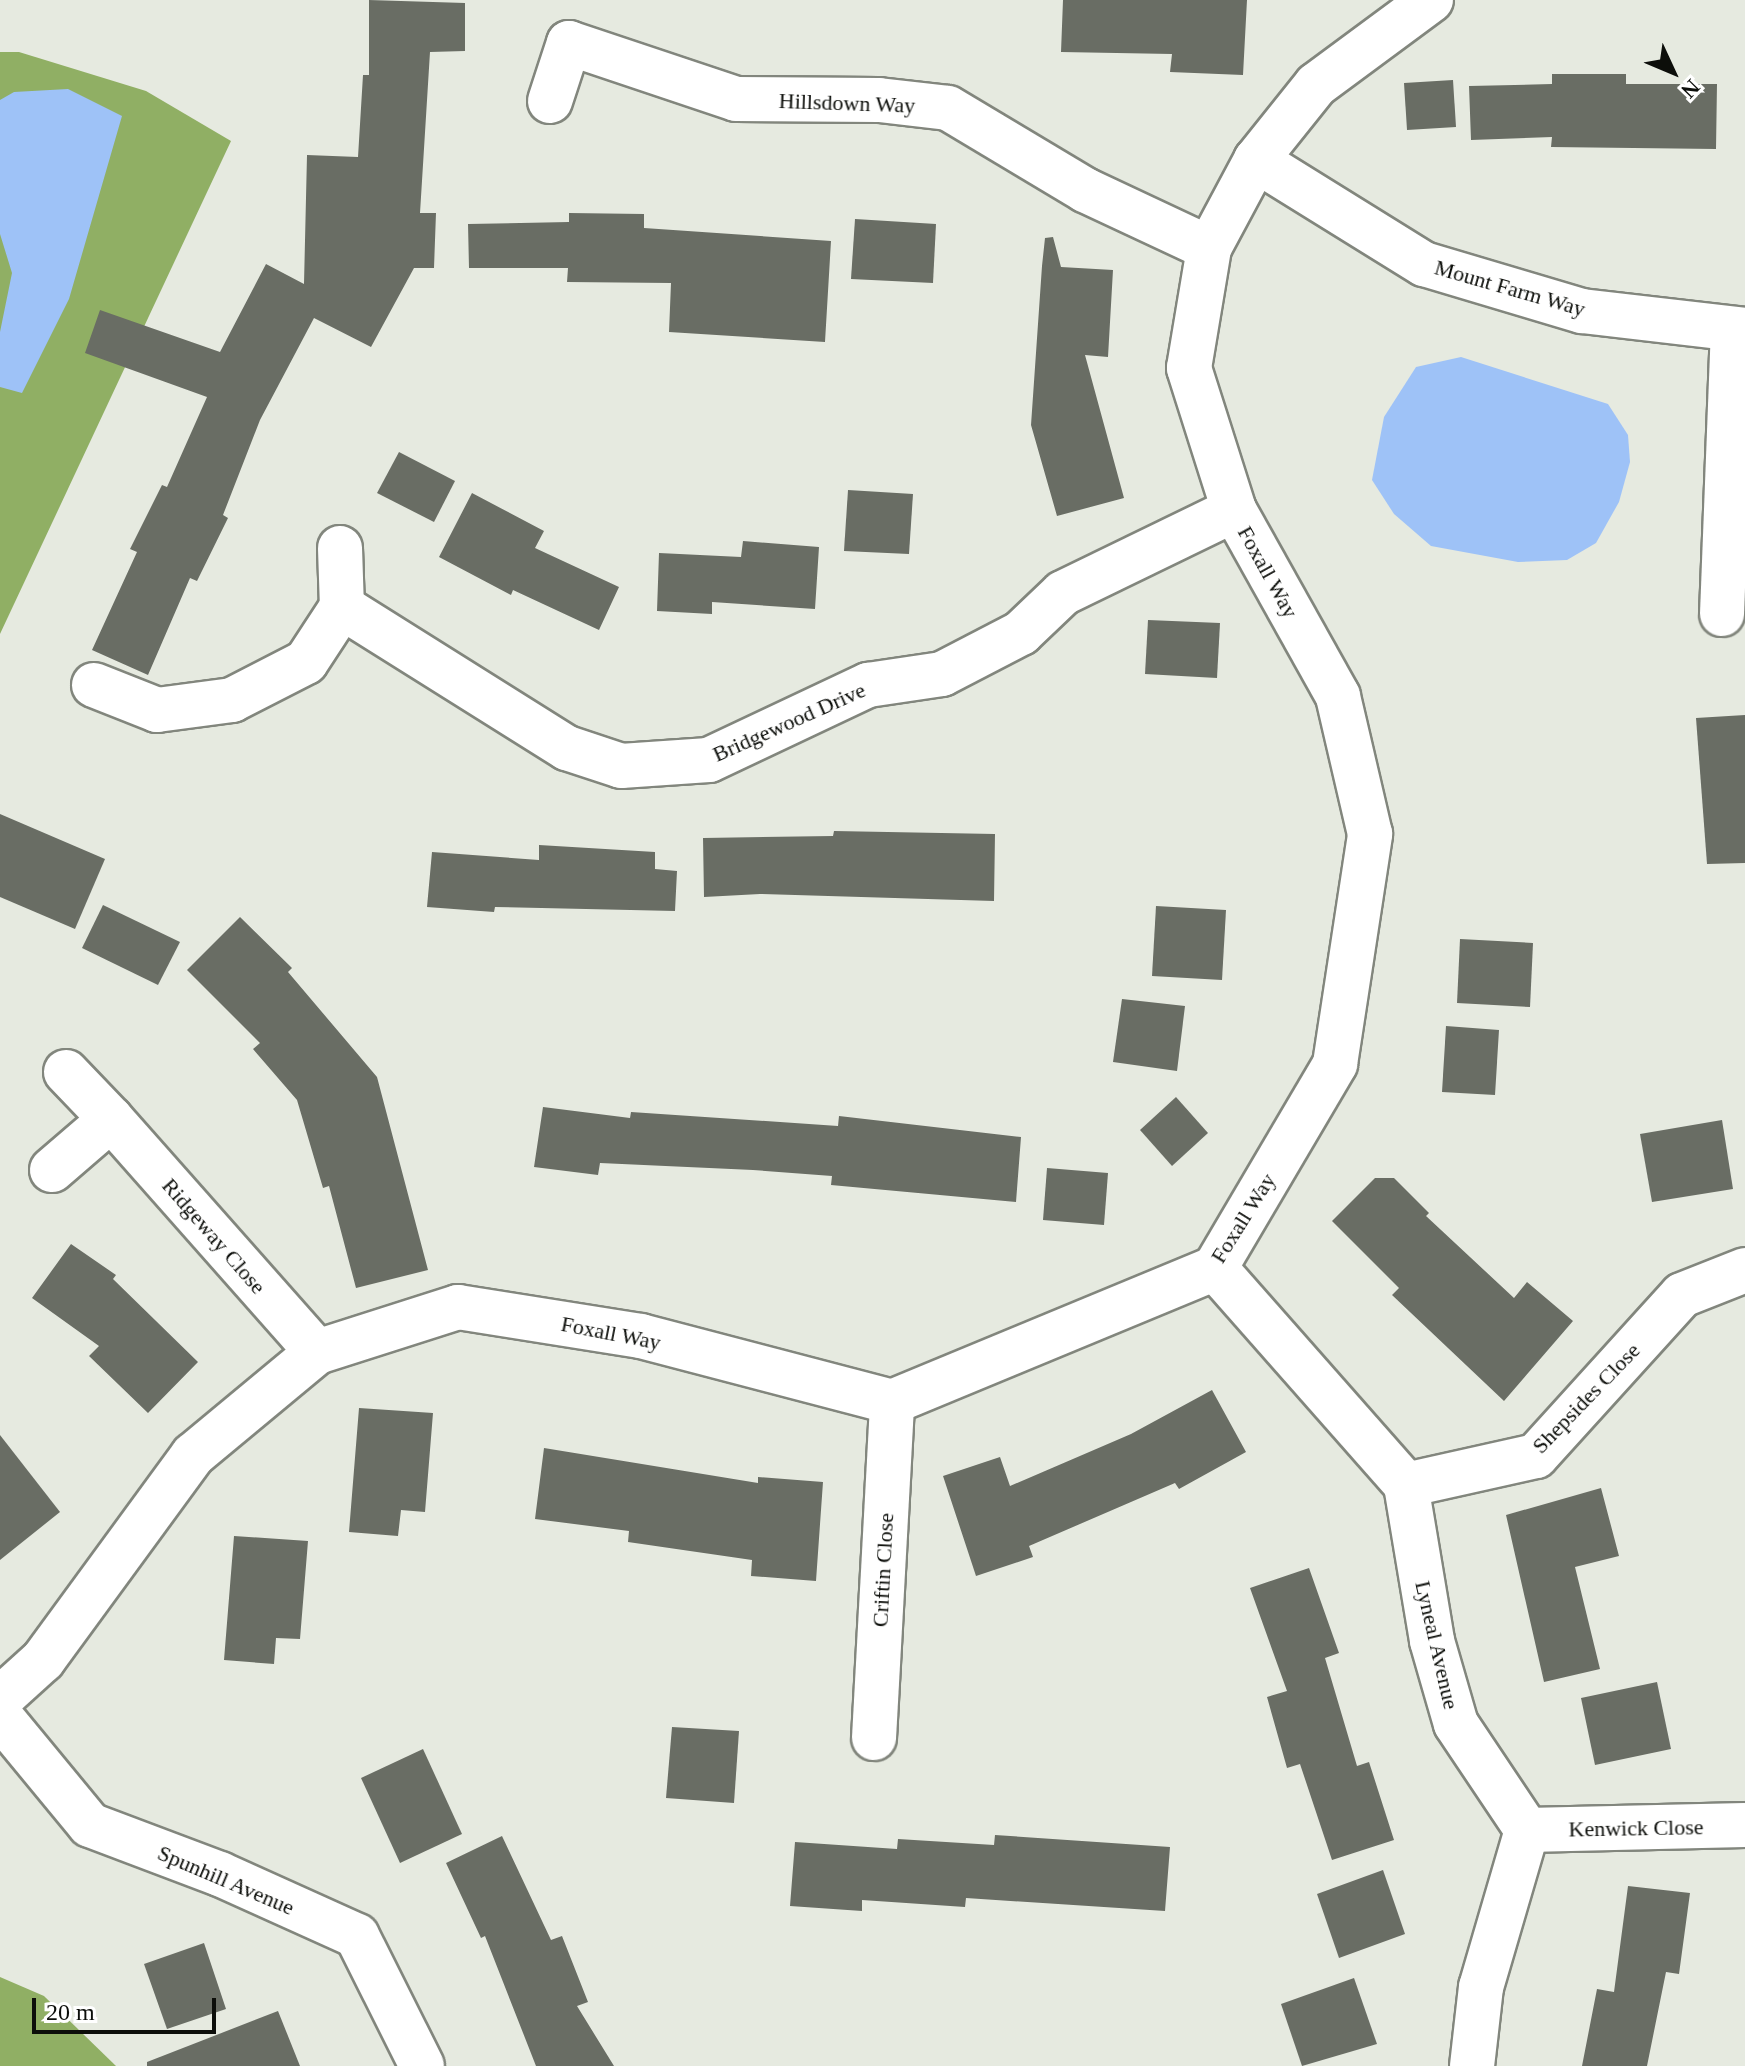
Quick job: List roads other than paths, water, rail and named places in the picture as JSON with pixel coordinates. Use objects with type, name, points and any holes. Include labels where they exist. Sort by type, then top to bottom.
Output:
[{"type":"street","name":"Foxall Way","points":[[0,1699],[43,1660],[193,1455],[317,1352],[458,1307],[641,1336],[892,1402],[1215,1268],[1335,1064],[1370,834],[1338,696],[1234,510],[1189,368],[1209,248],[1256,160],[1316,85],[1431,0]]},
{"type":"street","name":"Hillsdown Way","points":[[550,101],[569,43],[736,99],[879,100],[948,108],[1085,190],[1209,248]]},
{"type":"street","name":"Mount Farm Way","points":[[1256,160],[1424,264],[1582,311],[1739,330]]},
{"type":"street","points":[[1722,614],[1739,330]]},
{"type":"street","name":"Bridgewood Drive","points":[[342,607],[567,748],[621,766],[709,760],[868,685],[942,674],[1021,633],[1063,593],[1234,510]]},
{"type":"street","points":[[94,685],[157,710],[232,700],[306,662],[342,607],[340,548]]},
{"type":"street","name":"Ridgeway Close","points":[[66,1072],[317,1352]]},
{"type":"street","points":[[52,1170],[111,1119]]},
{"type":"street","points":[[1215,1268],[1406,1485]]},
{"type":"street","name":"Shepsides Close","points":[[1406,1485],[1536,1456],[1682,1295],[1745,1270]]},
{"type":"street","name":"Criftin Close","points":[[874,1738],[892,1402]]},
{"type":"street","name":"Lyneal Avenue","points":[[1406,1485],[1432,1641],[1456,1724],[1527,1830]]},
{"type":"street","name":"Spunhill Avenue","points":[[0,1716],[90,1825],[220,1874],[357,1936],[422,2066]]},
{"type":"street","name":"Kenwick Close","points":[[1527,1830],[1745,1825]]},
{"type":"street","points":[[1472,2066],[1481,1987],[1527,1830]]},
{"type":"water","points":[[68,89],[122,116],[69,299],[22,393],[0,387],[0,332],[12,273],[0,234],[0,100],[14,92]]},
{"type":"water","points":[[1461,357],[1608,404],[1628,435],[1630,462],[1619,502],[1596,543],[1567,560],[1518,562],[1431,546],[1394,514],[1372,480],[1384,417],[1416,367]]}]
